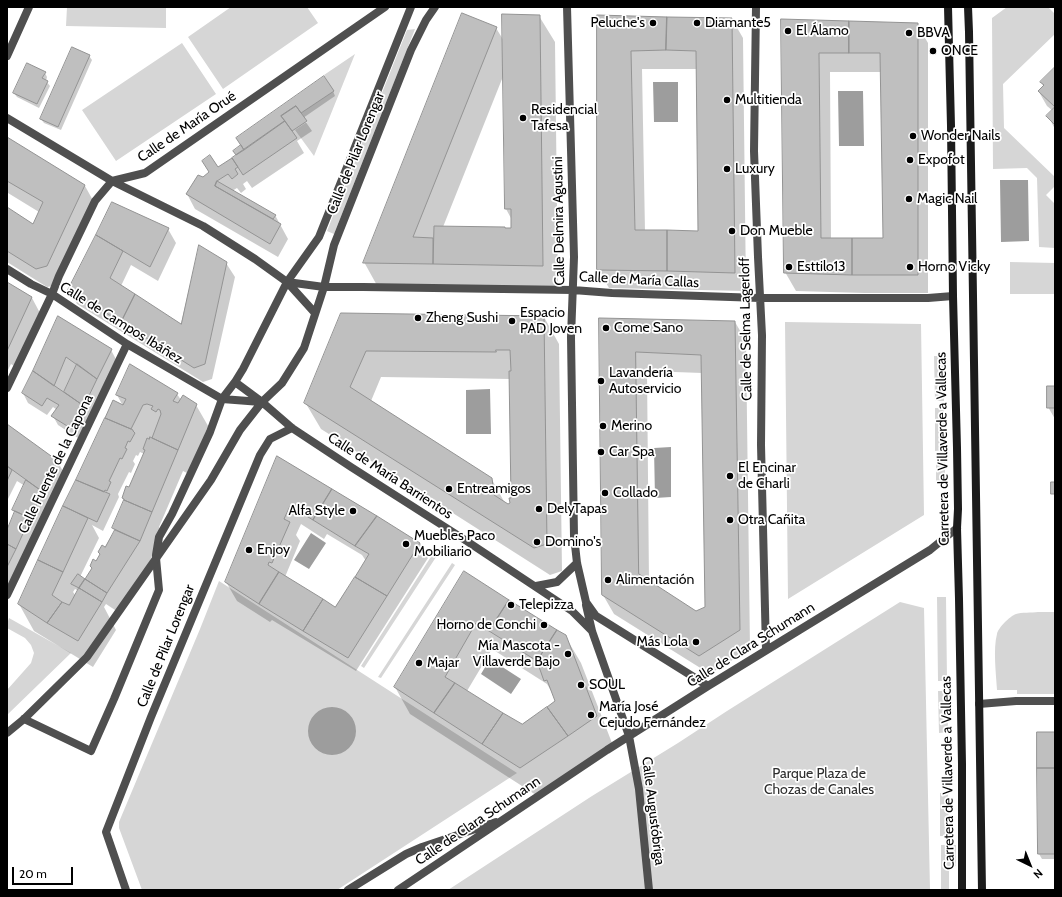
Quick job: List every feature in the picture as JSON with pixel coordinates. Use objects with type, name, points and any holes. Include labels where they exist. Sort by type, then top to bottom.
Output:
[{"type":"main road","name":"Carretera de Villaverde a Vallecas","points":[[948,7],[953,296],[958,448],[957,528],[960,607],[962,890]]},
{"type":"main road","points":[[968,7],[982,890]]},
{"type":"street","points":[[7,56],[29,7]]},
{"type":"street","name":"Calle de María Orué","points":[[112,181],[146,172],[385,7]]},
{"type":"street","name":"Calle de Pilar Lorengar","points":[[222,399],[244,369],[288,282],[319,237],[411,7]]},
{"type":"street","name":"Calle de Pilar Lorengar","points":[[262,402],[282,383],[304,348],[324,287],[334,245],[408,57],[426,20],[435,7]]},
{"type":"street","name":"Calle Delmira Agustini","points":[[567,7],[574,257],[571,337],[574,536],[577,563],[592,631],[629,736]]},
{"type":"street","name":"Calle de Selma Lagerloff","points":[[756,7],[754,151],[762,335],[761,445],[766,650]]},
{"type":"street","points":[[7,118],[112,181],[204,226],[288,282],[315,313]]},
{"type":"street","points":[[7,388],[95,201],[112,181]]},
{"type":"street","name":"Calle de Campos Ibáñez","points":[[7,269],[31,284],[52,294],[128,344],[222,399],[262,402]]},
{"type":"street","name":"Calle de María Callas","points":[[288,282],[324,287],[573,290],[612,293],[760,298],[928,298],[953,296]]},
{"type":"street","name":"Calle Fuente de la Capona","points":[[7,594],[128,344]]},
{"type":"street","name":"Calle de María Barrientos","points":[[235,382],[262,402],[292,428],[536,586],[572,611],[592,631]]},
{"type":"street","points":[[24,719],[91,751],[159,590],[156,558],[159,537],[172,514],[210,432],[222,399]]},
{"type":"street","points":[[7,733],[24,719],[87,658],[211,480],[240,430],[262,402]]},
{"type":"street","name":"Calle de Pilar Lorengar","points":[[126,890],[106,832],[154,710],[260,455],[270,439],[292,428]]},
{"type":"street","name":"Calle de Clara Schumann","points":[[402,888],[629,736],[930,550],[957,528]]},
{"type":"street","points":[[536,586],[557,582],[577,563]]},
{"type":"street","name":"Calle Delmira Agustini","points":[[586,602],[596,616],[708,686]]},
{"type":"street","points":[[979,704],[1016,701],[1055,701]]},
{"type":"street","name":"Calle Augustóbriga","points":[[629,736],[639,789],[650,890]]},
{"type":"street","points":[[348,890],[406,854],[422,847],[506,819]]},
{"type":"green space","points":[[67,7],[166,7],[166,28],[66,26]]},
{"type":"green space","points":[[231,7],[307,7],[318,23],[223,89],[188,37]]},
{"type":"green space","points":[[1007,7],[1048,7],[1055,14],[1055,34],[1003,84],[1004,128],[1055,177],[1055,186],[1046,195],[1055,204],[1055,248],[1039,247],[1037,178],[1027,168],[993,169],[992,18]]},
{"type":"green space","points":[[415,29],[334,234],[327,231],[407,30]]},
{"type":"green space","points":[[182,43],[216,94],[116,161],[82,110]]},
{"type":"green space","points":[[355,54],[314,156],[295,130],[307,122],[301,113],[333,91],[324,75]]},
{"type":"green space","points":[[1010,262],[1055,263],[1055,294],[1010,294]]},
{"type":"green space","points":[[785,322],[921,324],[924,515],[788,599]]},
{"type":"green space","points":[[934,356],[943,356],[944,401],[935,401]]},
{"type":"green space","points":[[935,408],[944,408],[944,450],[935,451]]},
{"type":"green space","points":[[936,457],[945,457],[945,483],[936,483]]},
{"type":"green space","points":[[434,552],[438,554],[364,668],[361,666]]},
{"type":"green space","points":[[452,563],[455,565],[381,678],[378,677]]},
{"type":"green space","points":[[219,581],[517,773],[337,890],[142,890],[119,828],[119,822]]},
{"type":"green space","points":[[937,597],[946,597],[947,681],[938,681]]},
{"type":"green space","name":"Parque Plaza de Chozas de Canales","points":[[900,602],[924,608],[930,890],[448,890],[592,796]]},
{"type":"green space","points":[[1055,612],[1055,694],[1017,694],[1017,690],[997,690],[995,654],[998,632],[1005,622],[1016,614]]},
{"type":"green space","points":[[9,618],[71,653],[7,715],[7,690],[31,663],[34,653],[31,645],[25,638],[7,628]]},
{"type":"green space","points":[[938,691],[947,691],[948,732],[939,733]]},
{"type":"green space","points":[[940,793],[948,793],[949,836],[940,836]]},
{"type":"green space","points":[[941,845],[956,845],[956,866],[949,867],[949,889],[941,890]]},
{"type":"shaded area","points":[[653,82],[678,82],[678,122],[654,122]]},
{"type":"shaded area","points":[[838,91],[863,91],[864,146],[839,146]]},
{"type":"shaded area","points":[[1000,180],[1028,180],[1029,241],[1001,242]]},
{"type":"shaded area","points":[[490,389],[491,434],[466,434],[466,390]]},
{"type":"shaded area","points":[[671,447],[671,497],[655,498],[654,448]]},
{"type":"shaded area","points":[[311,533],[326,543],[309,569],[294,560]]},
{"type":"shaded area","points":[[490,659],[521,679],[511,694],[481,674]]},
{"type":"shaded area","points":[[332,707],[341,709],[349,714],[354,722],[356,731],[354,740],[349,748],[341,753],[332,755],[323,753],[315,748],[310,740],[308,731],[310,722],[315,714],[323,709]]},
{"type":"building","points":[[462,13],[497,27],[413,237],[433,238],[433,264],[363,263]]},
{"type":"building","name":"Residencial Tafesa","points":[[502,14],[540,15],[543,266],[433,264],[434,226],[511,228],[511,209],[505,209]]},
{"type":"building","points":[[597,15],[667,17],[666,50],[631,51],[635,230],[667,230],[667,271],[597,270]]},
{"type":"building","points":[[667,17],[732,18],[735,273],[667,271],[667,230],[698,231],[696,51],[666,50]]},
{"type":"building","points":[[781,19],[849,21],[849,53],[819,53],[821,238],[852,238],[852,275],[784,273]]},
{"type":"building","points":[[849,21],[918,23],[918,275],[852,275],[852,238],[883,238],[880,53],[849,53]]},
{"type":"building","points":[[72,47],[90,55],[58,127],[40,119]]},
{"type":"building","points":[[27,63],[46,72],[42,78],[48,81],[37,104],[13,93]]},
{"type":"building","points":[[1055,67],[1055,107],[1038,91],[1044,85],[1040,82]]},
{"type":"building","points":[[324,76],[334,91],[301,113],[296,106],[281,116],[285,121],[244,150],[236,138]]},
{"type":"building","points":[[296,106],[307,121],[292,131],[281,116]]},
{"type":"building","points":[[1055,107],[1055,125],[1046,116]]},
{"type":"building","points":[[285,121],[297,138],[243,175],[232,158]]},
{"type":"building","points":[[7,137],[85,185],[47,266],[36,269],[7,251],[7,207],[33,224],[43,202],[7,181]]},
{"type":"building","points":[[241,145],[244,150],[236,155],[233,151]]},
{"type":"building","points":[[210,155],[218,167],[232,158],[238,167],[235,169],[238,174],[232,179],[228,174],[217,181],[215,186],[281,224],[270,244],[186,194],[198,175],[203,177],[209,172],[202,161]]},
{"type":"building","points":[[217,181],[276,215],[273,219],[215,186]]},
{"type":"building","points":[[112,202],[169,228],[150,267],[96,235]]},
{"type":"building","points":[[96,235],[123,251],[110,278],[135,294],[121,322],[68,290]]},
{"type":"building","points":[[199,245],[227,262],[205,364],[194,368],[121,322],[135,294],[181,324]]},
{"type":"building","points":[[7,282],[32,297],[7,351]]},
{"type":"building","points":[[341,313],[544,316],[547,544],[534,548],[304,403]],"holes":[[[496,350],[510,350],[511,498],[509,498],[510,503],[508,504],[494,495],[492,478],[350,387],[366,351],[496,352]]]},
{"type":"building","points":[[58,316],[112,349],[97,379],[66,357],[54,386],[33,371]]},
{"type":"building","points":[[599,318],[735,321],[740,630],[699,656],[602,595]],"holes":[[[636,352],[701,355],[705,607],[696,611],[639,574]]]},
{"type":"building","points":[[77,364],[97,379],[84,406],[64,392]]},
{"type":"building","points":[[130,364],[178,393],[173,401],[178,403],[183,395],[197,404],[178,450],[152,438],[161,414],[160,410],[158,409],[156,412],[151,409],[153,406],[147,404],[143,405],[131,429],[105,418],[113,400],[123,405],[126,399],[116,395]]},
{"type":"building","points":[[33,371],[84,406],[72,429],[51,416],[59,405],[47,398],[42,406],[22,393]]},
{"type":"building","points":[[1047,386],[1055,386],[1055,408],[1047,408]]},
{"type":"building","points":[[105,418],[133,430],[135,433],[130,442],[128,441],[125,448],[127,449],[122,459],[120,458],[109,481],[111,482],[107,491],[105,490],[104,492],[76,480]]},
{"type":"building","points":[[7,424],[58,461],[43,492],[7,466]]},
{"type":"building","points":[[150,437],[178,450],[152,512],[122,498],[126,486],[129,487],[145,450],[143,449],[147,438],[149,439]]},
{"type":"building","points":[[277,456],[332,489],[313,520],[290,506],[284,519],[290,522],[272,563],[269,562],[268,565],[279,572],[259,604],[225,582]]},
{"type":"building","points":[[7,466],[12,470],[7,481]]},
{"type":"building","points":[[26,480],[43,492],[30,518],[12,510]]},
{"type":"building","points":[[76,480],[110,494],[97,522],[63,506]]},
{"type":"building","points":[[1051,482],[1055,482],[1055,494],[1051,494]]},
{"type":"building","points":[[332,489],[377,516],[355,546],[313,520]]},
{"type":"building","points":[[124,500],[152,512],[140,541],[112,528]]},
{"type":"building","points":[[63,506],[88,518],[63,572],[38,560]]},
{"type":"building","points":[[15,511],[30,518],[16,549],[7,544],[7,530]]},
{"type":"building","points":[[377,516],[420,543],[387,596],[355,577],[369,554],[355,546]]},
{"type":"building","points":[[115,530],[140,541],[107,593],[85,579],[92,568],[90,566],[93,559],[96,561],[100,554],[98,552],[102,545],[105,547]]},
{"type":"building","points":[[7,544],[16,549],[7,567]]},
{"type":"building","points":[[38,560],[63,572],[52,595],[62,602],[47,623],[18,604]]},
{"type":"building","points":[[464,571],[509,600],[489,631],[476,623],[445,677],[455,683],[434,713],[394,687]]},
{"type":"building","points":[[279,572],[323,599],[303,631],[259,604]]},
{"type":"building","points":[[78,574],[85,579],[79,588],[71,584]]},
{"type":"building","points":[[355,577],[387,596],[348,658],[303,631],[323,599],[335,607]]},
{"type":"building","points":[[85,579],[107,593],[102,602],[79,588]]},
{"type":"building","points":[[79,588],[102,602],[78,641],[47,623],[62,602],[69,605]]},
{"type":"building","points":[[509,600],[557,630],[537,661],[489,631]]},
{"type":"building","points":[[557,630],[566,635],[597,716],[568,736],[547,707],[555,701],[547,680],[544,681],[537,661]]},
{"type":"building","points":[[455,683],[503,713],[482,744],[434,713]]},
{"type":"building","points":[[547,707],[568,736],[520,768],[482,744],[503,713],[522,724]]},
{"type":"building","points":[[1037,732],[1055,732],[1055,768],[1037,768]]},
{"type":"building","points":[[1037,768],[1055,768],[1055,854],[1038,854]]},
{"type":"place","name":"Peluche's","points":[[653,23]]},
{"type":"place","name":"Diamante5","points":[[697,23]]},
{"type":"place","name":"El Álamo","points":[[788,31]]},
{"type":"place","name":"BBVA","points":[[909,33]]},
{"type":"place","name":"ONCE","points":[[933,51]]},
{"type":"place","name":"Multitienda","points":[[727,100]]},
{"type":"place","name":"Residencial Tafesa","points":[[523,118]]},
{"type":"place","name":"Wonder Nails","points":[[913,136]]},
{"type":"place","name":"Expofot","points":[[910,160]]},
{"type":"place","name":"Luxury","points":[[727,169]]},
{"type":"place","name":"Magic Nail","points":[[909,199]]},
{"type":"place","name":"Don Mueble","points":[[732,231]]},
{"type":"place","name":"Esttilo13","points":[[789,267]]},
{"type":"place","name":"Horno Vicky","points":[[910,267]]},
{"type":"place","name":"Zheng Sushi","points":[[418,318]]},
{"type":"place","name":"Espacio PAD Joven","points":[[512,321]]},
{"type":"place","name":"Come Sano","points":[[606,328]]},
{"type":"place","name":"Lavandería Autoservicio","points":[[601,381]]},
{"type":"place","name":"Merino","points":[[603,426]]},
{"type":"place","name":"Car Spa","points":[[601,452]]},
{"type":"place","name":"El Encinar de Charli","points":[[730,476]]},
{"type":"place","name":"Entreamigos","points":[[449,489]]},
{"type":"place","name":"Collado","points":[[605,493]]},
{"type":"place","name":"DelyTapas","points":[[539,509]]},
{"type":"place","name":"Alfa Style","points":[[353,511]]},
{"type":"place","name":"Otra Cañita","points":[[730,520]]},
{"type":"place","name":"Domino's","points":[[537,542]]},
{"type":"place","name":"Muebles Paco Mobiliario","points":[[406,544]]},
{"type":"place","name":"Enjoy","points":[[249,550]]},
{"type":"place","name":"Alimentación","points":[[608,580]]},
{"type":"place","name":"Telepizza","points":[[511,605]]},
{"type":"place","name":"Horno de Conchi","points":[[544,625]]},
{"type":"place","name":"Más Lola","points":[[696,642]]},
{"type":"place","name":"Mía Mascota - Villaverde Bajo","points":[[568,654]]},
{"type":"place","name":"Majar","points":[[419,663]]},
{"type":"place","name":"SOUL","points":[[581,685]]},
{"type":"place","name":"María José Cejudo Fernández","points":[[591,715]]}]
